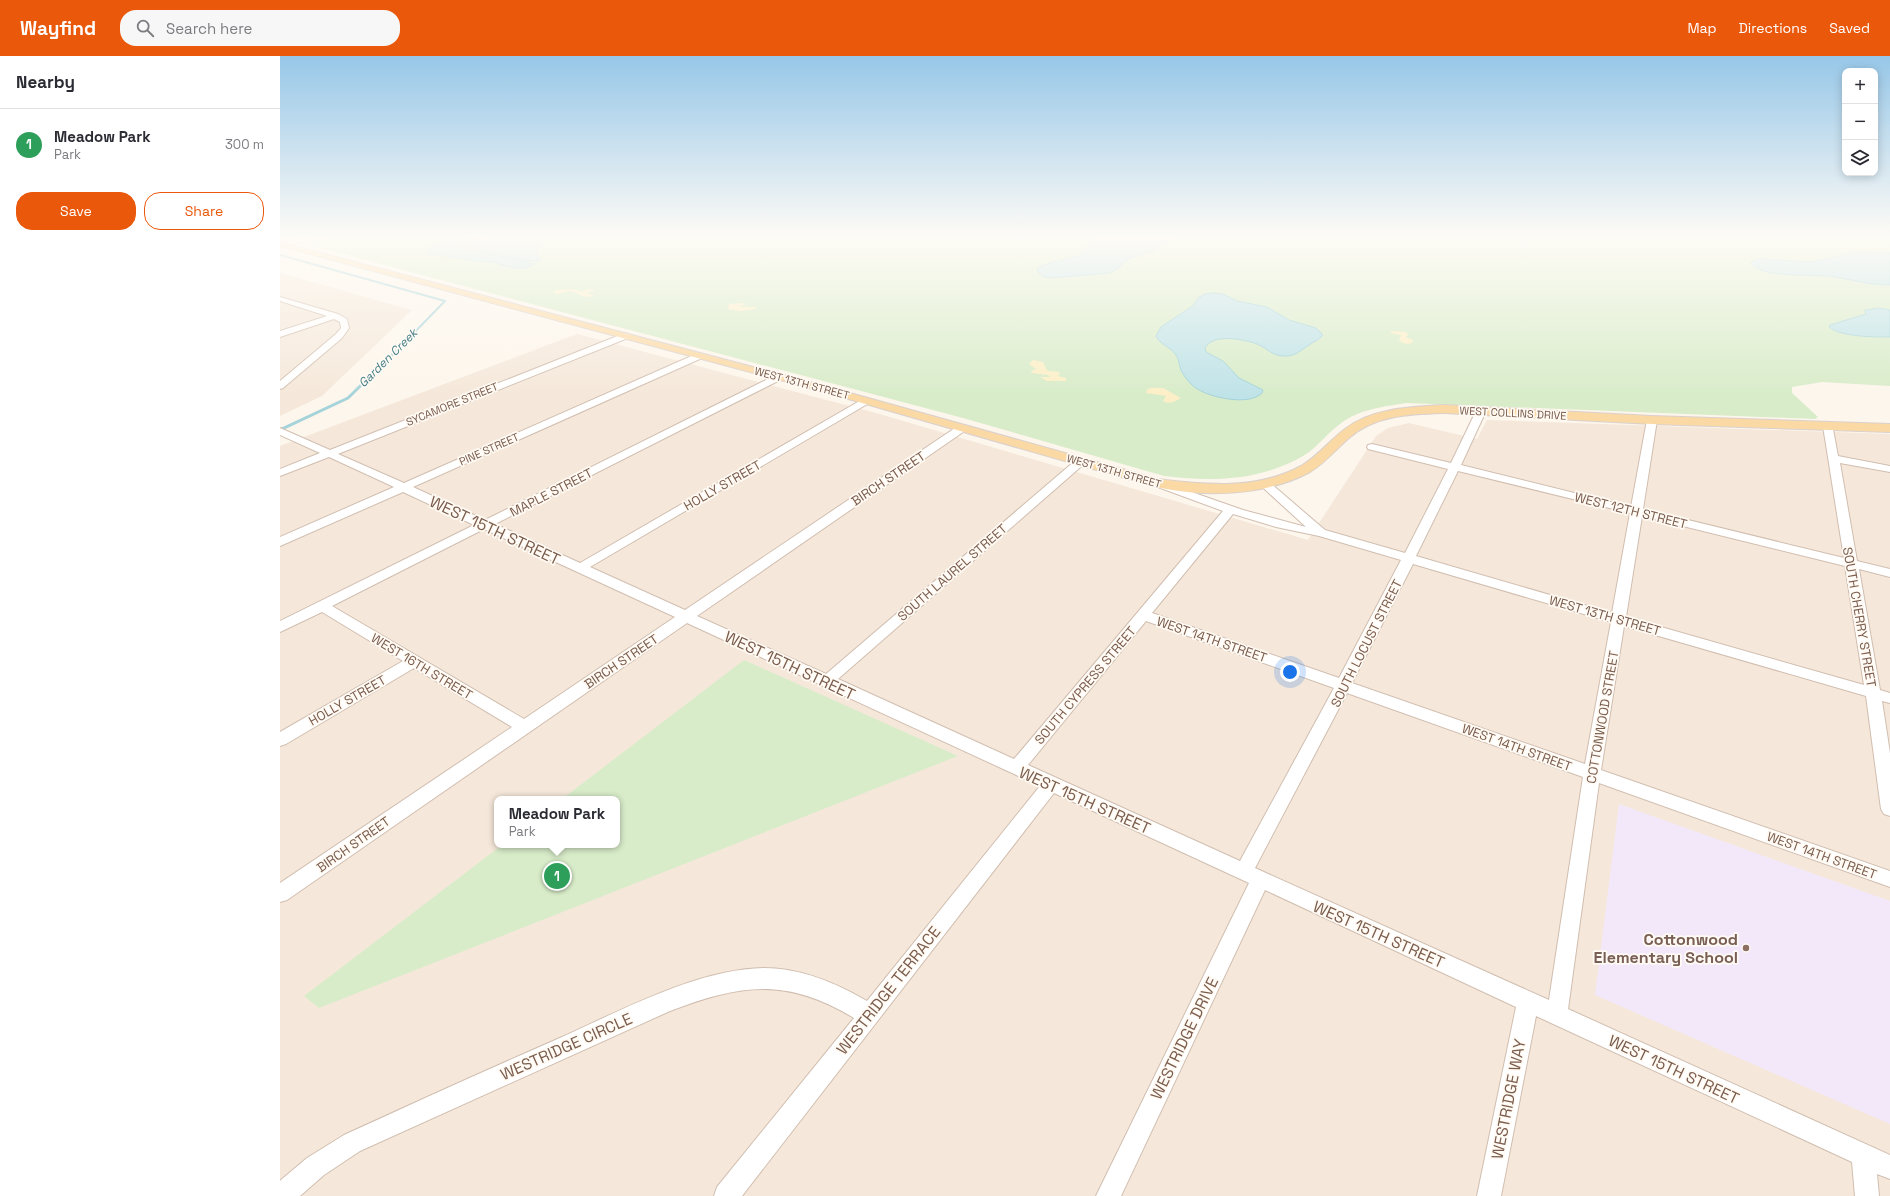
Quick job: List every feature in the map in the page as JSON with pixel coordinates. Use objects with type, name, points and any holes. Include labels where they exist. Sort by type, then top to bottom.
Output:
[{"type":"main road","name":"WEST 13TH STREET","points":[[452,290],[779,377],[1157,483]]},
{"type":"main road","name":"WEST COLLINS DRIVE","points":[[1157,483],[1218,489],[1265,484],[1291,476],[1312,465],[1351,430],[1368,421],[1390,414],[1418,410],[1481,411],[1652,420],[1890,428]]},
{"type":"street","points":[[280,299],[335,316],[340,318],[345,324],[344,331],[280,386]]},
{"type":"street","points":[[280,334],[335,316]]},
{"type":"street","name":"SYCAMORE STREET","points":[[280,473],[624,336]]},
{"type":"street","name":"PINE STREET","points":[[280,542],[699,356]]},
{"type":"street","name":"MAPLE STREET","points":[[280,627],[779,377]]},
{"type":"street","name":"HOLLY STREET","points":[[578,569],[866,401]]},
{"type":"street","name":"SOUTH LOCUST STREET","points":[[1252,876],[1344,686],[1409,559],[1481,411]]},
{"type":"street","name":"COTTONWOOD STREET","points":[[1557,1015],[1592,774],[1652,420]]},
{"type":"street","name":"SOUTH CHERRY STREET","points":[[1828,426],[1873,693],[1890,809]]},
{"type":"street","name":"BIRCH STREET","points":[[280,894],[523,726],[686,617],[962,428]]},
{"type":"street","name":"WEST 15TH STREET","points":[[282,432],[578,569],[1890,1167]]},
{"type":"street","name":"WEST 12TH STREET","points":[[1372,447],[1890,573]]},
{"type":"street","points":[[1833,458],[1890,469]]},
{"type":"street","name":"SOUTH LAUREL STREET","points":[[826,682],[1080,462]]},
{"type":"street","name":"WEST 13TH STREET","points":[[1157,483],[1231,509],[1299,529],[1321,533],[1890,698]]},
{"type":"street","name":"WEST 13TH STREET","points":[[1265,484],[1321,533]]},
{"type":"street","name":"SOUTH CYPRESS STREET","points":[[1016,768],[1144,616],[1231,509]]},
{"type":"street","name":"WEST 16TH STREET","points":[[322,606],[523,726]]},
{"type":"street","name":"WEST 14TH STREET","points":[[1144,616],[1890,879]]},
{"type":"street","name":"HOLLY STREET","points":[[280,740],[414,661]]},
{"type":"street","name":"WESTRIDGE TERRACE","points":[[726,1196],[868,1014],[1051,784]]},
{"type":"street","name":"WESTRIDGE DRIVE","points":[[1108,1196],[1252,876]]},
{"type":"street","name":"WESTRIDGE CIRCLE","points":[[283,1196],[293,1185],[319,1163],[352,1142],[628,1019],[712,986],[739,980],[764,978],[788,979],[815,986],[832,993],[868,1014]]},
{"type":"street","name":"WESTRIDGE WAY","points":[[1489,1196],[1528,1002]]},
{"type":"street","points":[[1863,1155],[1867,1196]]},
{"type":"shaded area","points":[[280,290],[341,290],[412,310],[322,396],[280,416]]},
{"type":"shaded area","points":[[577,334],[876,413],[1308,540],[1376,436],[1388,428],[1409,423],[1477,439],[1487,420],[1890,434],[1890,1196],[280,1196],[280,446]]},
{"type":"shaded area","name":"Cottonwood Elementary School","points":[[1619,804],[1890,901],[1890,1124],[1595,995]]},
{"type":"green space","points":[[480,290],[1890,290],[1890,386],[1822,382],[1792,387],[1792,393],[1818,417],[1815,419],[1406,403],[1372,409],[1347,419],[1308,453],[1270,471],[1236,478],[1201,479],[1164,476],[963,418]]},
{"type":"green space","points":[[744,660],[958,756],[319,1008],[304,996],[498,848],[620,848],[620,796],[566,796]]},
{"type":"sand","points":[[556,290],[576,290],[581,292],[586,290],[596,291],[588,292],[587,293],[595,295],[587,297],[570,291],[558,294],[552,292]]},
{"type":"sand","points":[[729,304],[746,304],[738,307],[755,307],[756,309],[740,311],[728,309]]},
{"type":"sand","points":[[1392,331],[1406,332],[1408,335],[1406,338],[1412,339],[1413,342],[1408,344],[1402,342],[1399,340],[1401,335],[1390,333]]},
{"type":"sand","points":[[1033,360],[1043,362],[1048,371],[1059,372],[1060,373],[1058,376],[1066,378],[1066,381],[1047,381],[1040,377],[1050,377],[1048,375],[1032,373],[1031,371],[1036,369],[1029,364]]},
{"type":"sand","points":[[1150,388],[1163,388],[1181,398],[1168,403],[1163,401],[1166,396],[1146,393]]},
{"type":"water","points":[[1205,294],[1223,294],[1237,301],[1267,307],[1289,320],[1316,328],[1322,336],[1298,353],[1288,356],[1276,355],[1257,344],[1244,340],[1229,338],[1214,340],[1205,348],[1206,352],[1223,361],[1239,378],[1263,390],[1262,393],[1256,397],[1237,400],[1227,399],[1206,393],[1189,382],[1180,368],[1176,355],[1160,342],[1156,336],[1161,327],[1194,305],[1198,298]]},
{"type":"water","points":[[1879,308],[1890,310],[1890,337],[1849,335],[1829,327],[1830,325],[1866,314],[1865,310]]},
{"type":"waterway","name":"Garden Creek","points":[[404,343],[445,301],[406,290]]},
{"type":"waterway","name":"Garden Creek","points":[[280,430],[348,398],[404,343]]},
{"type":"place","name":"Meadow Park","points":[[557,876]]},
{"type":"place","name":"Cottonwood Elementary School","points":[[1746,948]]}]
